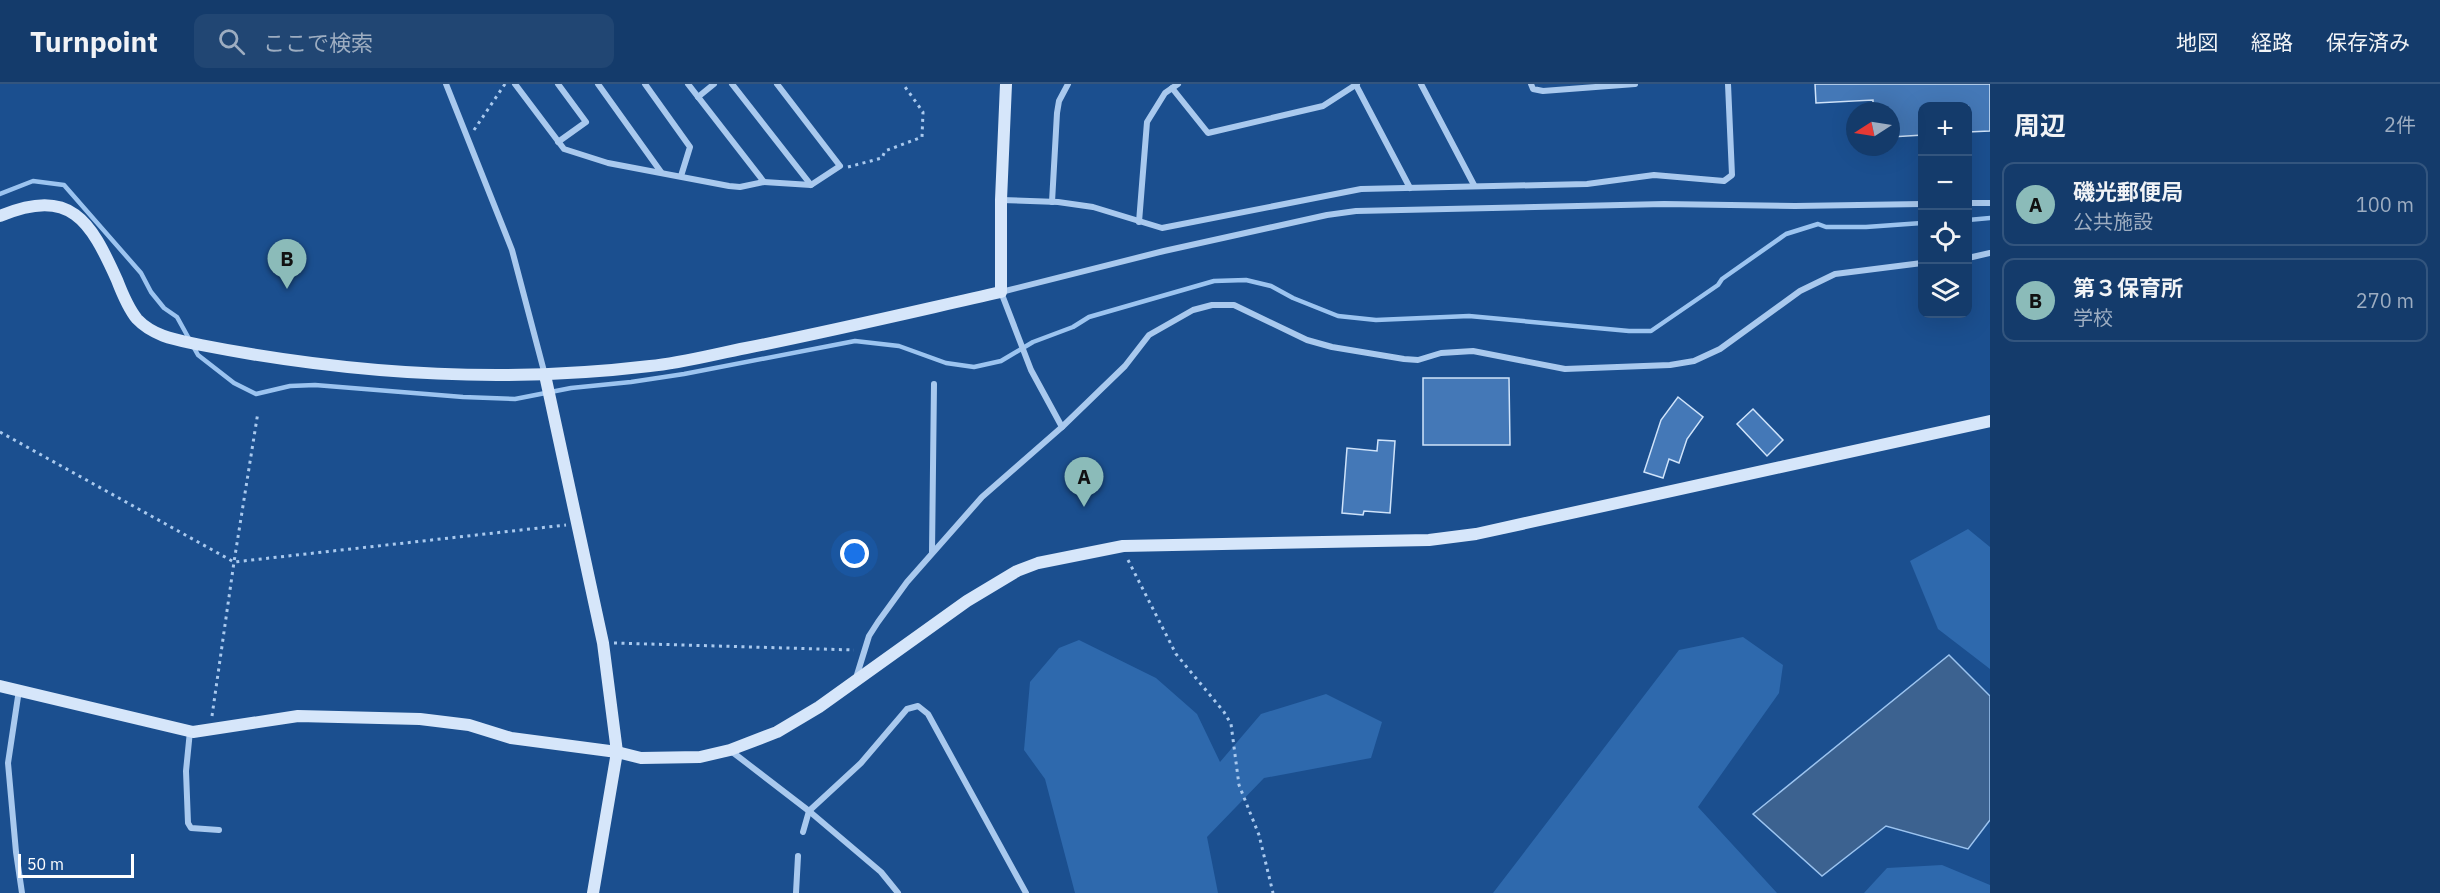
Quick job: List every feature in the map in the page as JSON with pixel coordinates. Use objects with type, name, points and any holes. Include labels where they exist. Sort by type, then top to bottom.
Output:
[{"type":"street","points":[[446,84],[512,250],[551,397],[603,643],[617,752],[593,893]]},
{"type":"street","points":[[515,84],[564,149],[608,163],[740,188],[764,182],[811,185],[840,166],[777,84]]},
{"type":"street","points":[[558,84],[586,122],[558,142]]},
{"type":"street","points":[[598,84],[662,172]]},
{"type":"street","points":[[645,84],[690,147],[681,176]]},
{"type":"street","points":[[688,84],[764,182]]},
{"type":"street","points":[[698,97],[714,84]]},
{"type":"street","points":[[732,84],[811,185]]},
{"type":"street","points":[[1006,84],[1001,200],[1001,292],[1031,370],[1062,427]]},
{"type":"street","points":[[1052,202],[1057,113],[1059,101],[1068,84]]},
{"type":"street","points":[[1139,222],[1146,122],[1154,108],[1178,84]]},
{"type":"street","points":[[1172,88],[1208,133],[1309,110],[1344,95],[1357,84],[1410,188]]},
{"type":"street","points":[[1420,84],[1474,186]]},
{"type":"street","points":[[1531,84],[1533,89],[1543,91],[1635,84]]},
{"type":"street","points":[[1001,200],[1052,202],[1093,207],[1162,228],[1361,189],[1587,184],[1654,175],[1724,181],[1732,175],[1728,84]]},
{"type":"street","points":[[1972,203],[1990,203]]},
{"type":"street","points":[[0,216],[34,204],[47,204],[70,213],[88,227],[99,242],[137,318],[154,332],[174,340],[280,359],[363,369],[546,379],[653,366],[784,340],[1001,292],[1164,251],[1327,215],[1356,211],[1664,204],[1795,206],[1918,204]]},
{"type":"street","points":[[1972,257],[1990,253]]},
{"type":"street","points":[[855,681],[869,636],[878,622],[907,582],[982,497],[1062,427],[1125,366],[1149,335],[1193,310],[1212,305],[1234,305],[1307,340],[1332,347],[1404,359],[1418,360],[1441,353],[1473,351],[1565,369],[1670,365],[1694,360],[1720,349],[1800,291],[1826,278],[1857,270],[1918,264]]},
{"type":"street","points":[[932,552],[934,384]]},
{"type":"street","points":[[0,686],[190,731],[298,716],[420,719],[469,725],[512,738],[617,752],[641,758],[700,757],[730,750],[777,732],[819,707],[967,602],[1017,571],[1061,557],[1123,546],[1429,540],[1476,534],[1990,421]]},
{"type":"street","points":[[19,690],[8,763],[22,893]]},
{"type":"street","points":[[803,832],[808,811],[861,763],[907,709],[918,706],[928,714],[1026,893]]},
{"type":"street","points":[[190,731],[186,771],[188,824],[191,828],[219,830]]},
{"type":"street","points":[[730,750],[881,872],[898,893]]},
{"type":"street","points":[[796,893],[798,856]]},
{"type":"path","points":[[468,138],[505,84]]},
{"type":"path","points":[[840,166],[850,168],[882,158],[885,151],[922,137],[923,112],[903,84]]},
{"type":"path","points":[[210,730],[258,412]]},
{"type":"path","points":[[0,432],[234,562],[578,523]]},
{"type":"path","points":[[1123,546],[1135,576],[1176,654],[1224,712],[1231,724],[1239,785],[1259,835],[1273,893]]},
{"type":"path","points":[[603,643],[865,650]]},
{"type":"shaded area","points":[[1968,529],[1990,547],[1990,669],[1938,629],[1910,561]]},
{"type":"shaded area","points":[[1743,637],[1783,665],[1779,693],[1698,807],[1777,893],[1493,893],[1679,650]]},
{"type":"shaded area","points":[[1079,640],[1156,678],[1197,714],[1220,762],[1261,714],[1326,694],[1382,722],[1371,758],[1264,778],[1207,837],[1218,893],[1075,893],[1045,779],[1024,750],[1030,682],[1059,648]]},
{"type":"shaded area","points":[[1949,655],[1990,696],[1990,820],[1968,849],[1886,826],[1822,876],[1753,814]]},
{"type":"shaded area","points":[[1942,865],[1990,885],[1990,893],[1864,893],[1887,868]]},
{"type":"building","points":[[1815,84],[1990,84],[1990,131],[1972,132],[1972,102],[1918,102],[1918,135],[1900,136],[1900,102],[1873,102],[1873,100],[1816,103]]},
{"type":"building","points":[[1423,378],[1509,378],[1510,445],[1423,445]]},
{"type":"building","points":[[1678,397],[1703,417],[1687,439],[1679,463],[1669,459],[1663,478],[1644,472],[1661,420]]},
{"type":"building","points":[[1753,409],[1783,440],[1767,456],[1737,424]]},
{"type":"building","points":[[1378,440],[1395,441],[1390,513],[1364,511],[1363,515],[1342,513],[1347,448],[1377,451]]},
{"type":"waterway","points":[[0,194],[33,181],[64,185],[141,273],[151,292],[164,308],[177,317],[198,355],[234,383],[256,394],[290,386],[315,385],[515,399],[571,388],[684,374],[855,341],[899,346],[946,363],[974,367],[1001,361],[1033,342],[1073,327],[1089,317],[1214,281],[1246,280],[1271,286],[1293,298],[1338,316],[1376,320],[1469,316],[1629,331],[1651,331],[1786,234],[1818,224],[1826,227],[1866,227],[1918,223]]},
{"type":"waterway","points":[[1972,220],[1990,218]]},
{"type":"place","name":"第３保育所","points":[[287,289]]},
{"type":"place","name":"磯光郵便局","points":[[1084,507]]}]
